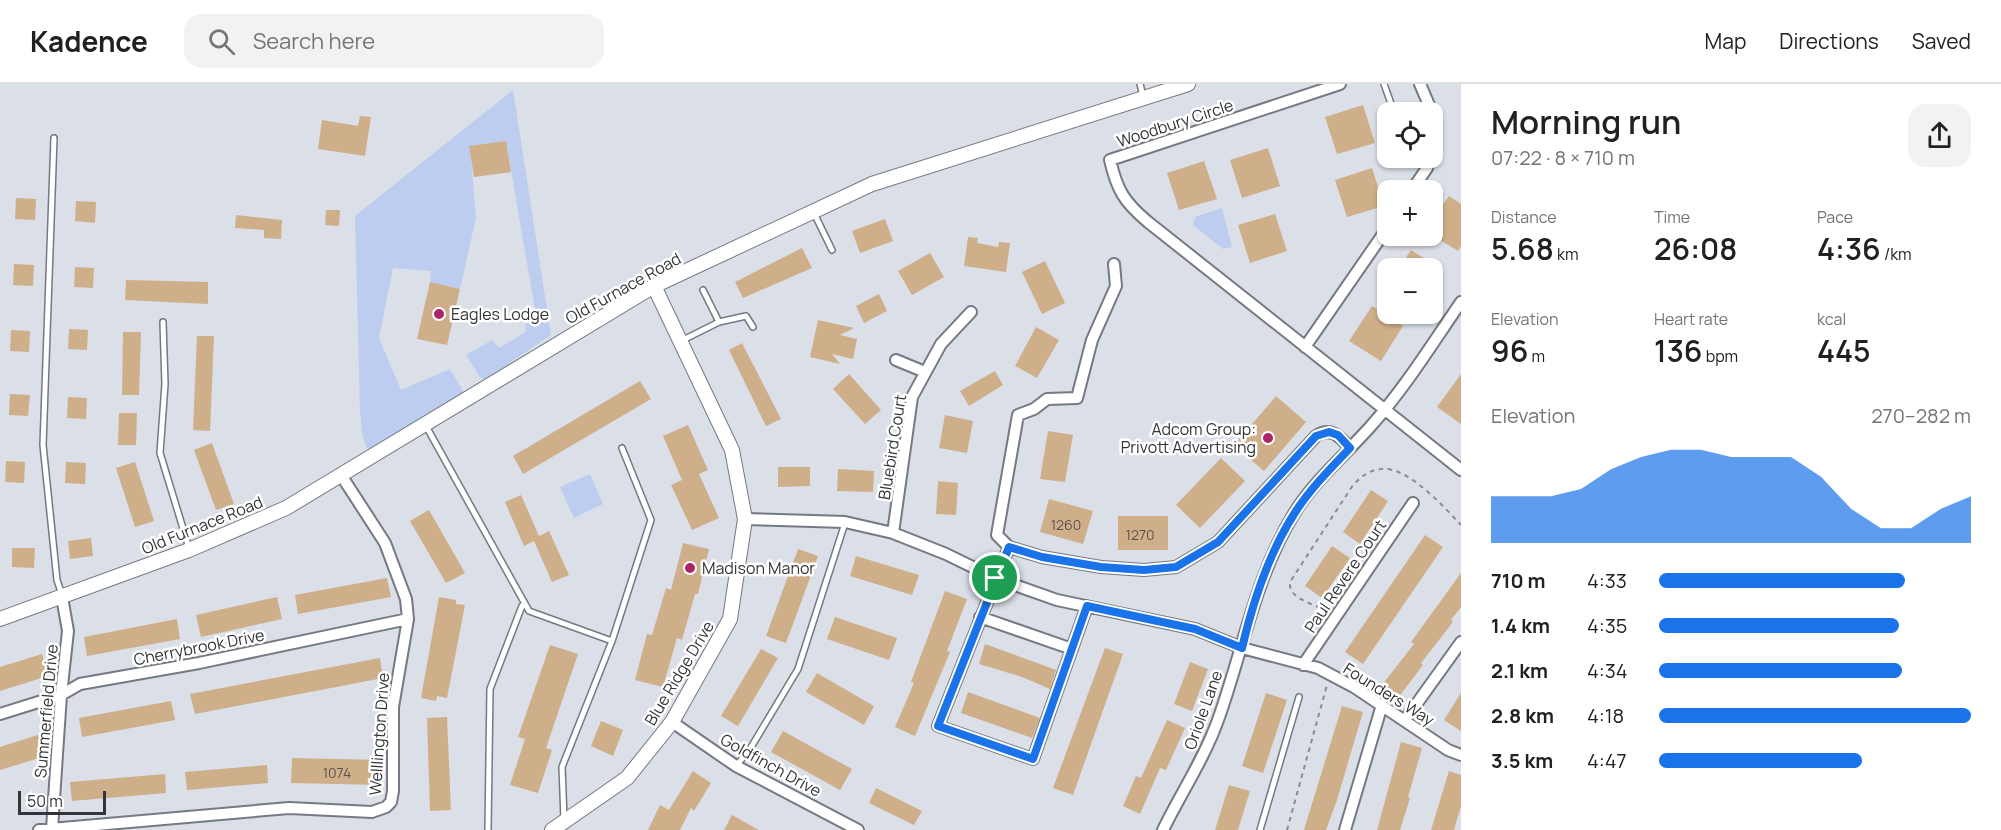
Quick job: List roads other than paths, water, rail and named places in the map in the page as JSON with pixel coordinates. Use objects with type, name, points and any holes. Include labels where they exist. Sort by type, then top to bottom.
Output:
[{"type":"street","name":"Old Furnace Road","points":[[0,619],[189,550],[286,508],[654,286],[872,184],[1142,91],[1188,84]]},
{"type":"street","name":"Woodbury Circle","points":[[1340,84],[1110,160],[1115,183],[1134,210],[1461,470]]},
{"type":"street","points":[[1420,84],[1427,102]]},
{"type":"street","points":[[1305,347],[1377,243]]},
{"type":"street","points":[[1114,264],[1116,286],[1092,340],[1077,398],[1047,399],[1034,409],[1018,415],[997,534],[1009,547],[1042,557],[1101,567],[1144,570],[1176,567],[1218,542],[1321,433],[1334,432],[1350,448]]},
{"type":"street","name":"Blue Ridge Drive","points":[[552,830],[627,778],[672,722],[730,619],[746,519],[732,450],[654,286]]},
{"type":"street","name":"Oriole Lane","points":[[1163,830],[1209,743],[1242,648],[1251,612],[1280,540],[1296,511],[1413,373],[1461,302]]},
{"type":"street","name":"Bluebird Court","points":[[892,533],[912,397],[941,344],[971,312]]},
{"type":"street","points":[[896,360],[925,372]]},
{"type":"street","name":"Welllington Drive","points":[[39,830],[289,808],[372,812],[386,807],[391,802],[393,707],[408,619],[406,598],[385,543],[341,475]]},
{"type":"street","name":"Paul Revere Court","points":[[1303,665],[1413,503]]},
{"type":"street","name":"Founders Way","points":[[746,519],[845,522],[892,533],[946,554],[995,578],[1057,600],[1195,629],[1242,648],[1318,668],[1354,687],[1448,750],[1461,755]]},
{"type":"street","points":[[1009,547],[938,726],[1033,759],[1087,606]]},
{"type":"street","name":"Summerfield Drive","points":[[52,829],[61,695],[68,631],[62,597]]},
{"type":"street","points":[[980,617],[1072,649]]},
{"type":"street","name":"Cherrybrook Drive","points":[[0,714],[61,695],[80,684],[199,663],[408,619]]},
{"type":"street","points":[[1405,720],[1461,642]]},
{"type":"street","points":[[1346,830],[1382,705]]},
{"type":"street","name":"Goldfinch Drive","points":[[672,722],[736,766],[858,830]]},
{"type":"lane","points":[[1384,84],[1390,102]]},
{"type":"lane","points":[[54,138],[43,445],[57,580],[62,597]]},
{"type":"lane","points":[[813,212],[832,250]]},
{"type":"lane","points":[[703,290],[719,322]]},
{"type":"lane","points":[[681,341],[719,322],[746,316],[753,327]]},
{"type":"lane","points":[[162,322],[165,384],[160,453],[189,550]]},
{"type":"lane","points":[[425,424],[529,611],[612,641]]},
{"type":"lane","points":[[564,820],[562,767],[612,641],[651,520],[622,448]]},
{"type":"lane","points":[[736,766],[750,749],[798,669],[845,522]]},
{"type":"lane","points":[[488,830],[490,689],[524,604]]},
{"type":"lane","points":[[1260,830],[1299,697]]},
{"type":"place","name":"Eagles Lodge","points":[[439,314]]},
{"type":"place","name":"Adcom Group: Privott Advertising","points":[[1268,438]]},
{"type":"place","name":"Madison Manor","points":[[690,568]]}]
